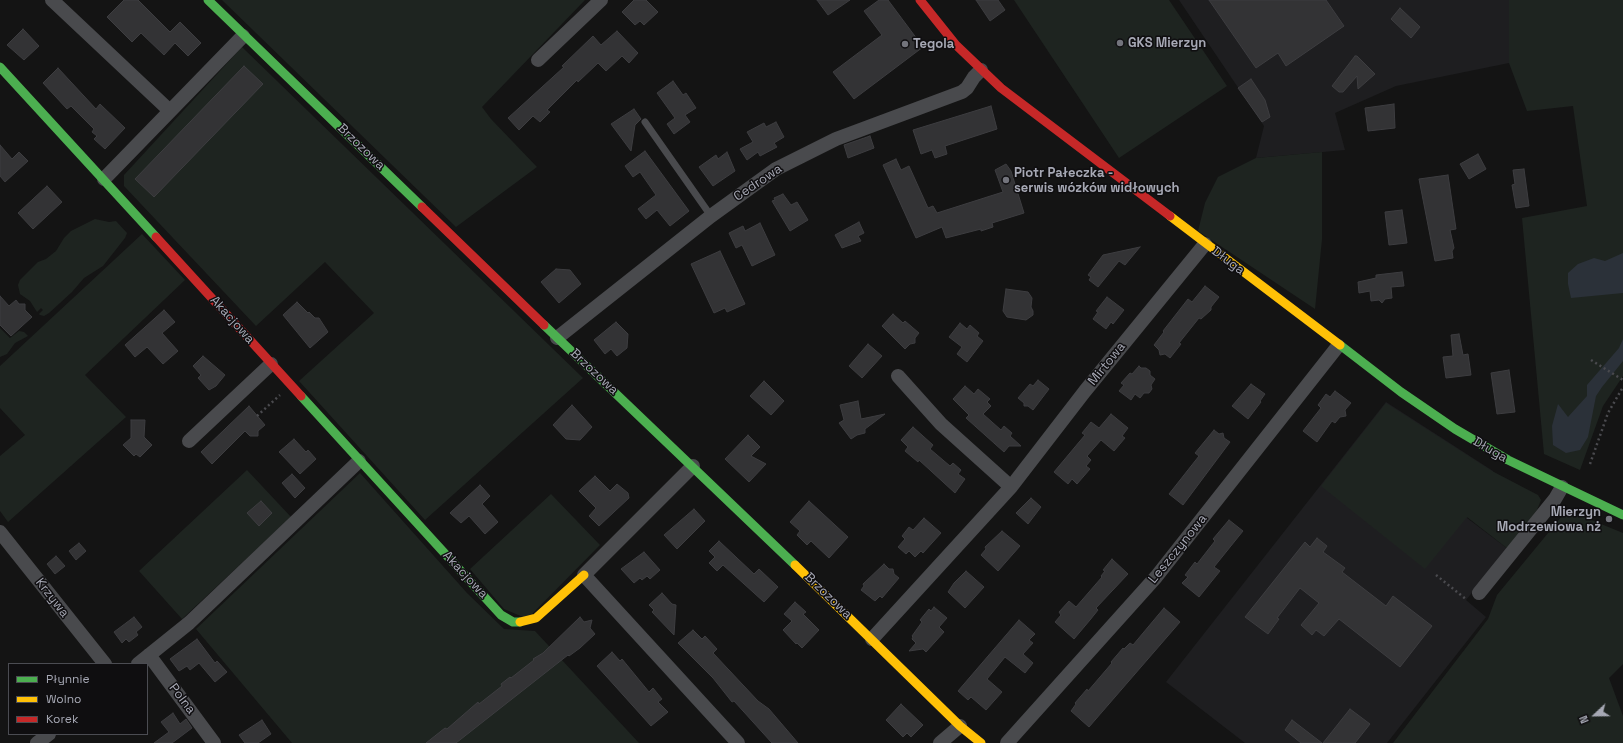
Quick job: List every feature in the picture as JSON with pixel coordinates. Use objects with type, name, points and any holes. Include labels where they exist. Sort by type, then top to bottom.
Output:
[{"type":"street","points":[[52,0],[170,111]]},
{"type":"street","name":"Brzozowa","points":[[208,0],[243,36],[557,338],[693,466],[960,726],[981,743]]},
{"type":"street","points":[[538,60],[601,0]]},
{"type":"street","name":"Długa","points":[[920,0],[956,45],[981,70],[1014,98],[1338,346],[1455,429],[1508,460],[1623,516]]},
{"type":"street","points":[[104,179],[243,36]]},
{"type":"street","name":"Akacjowa","points":[[0,67],[104,179],[359,461],[501,614],[513,622],[526,622],[536,618],[584,575],[693,466]]},
{"type":"street","name":"Cedrowa","points":[[557,338],[711,216],[751,186],[795,158],[836,139],[962,92],[981,70]]},
{"type":"street","name":"Mirtowa","points":[[872,639],[1011,487],[1085,391],[1205,244]]},
{"type":"street","name":"Leszczynowa","points":[[1007,743],[1156,576],[1338,346]]},
{"type":"street","points":[[189,441],[271,364]]},
{"type":"street","points":[[898,376],[941,424],[1011,487]]},
{"type":"street","points":[[139,663],[189,623],[359,461]]},
{"type":"street","points":[[1475,598],[1555,499],[1562,487]]},
{"type":"street","name":"Krzywa","points":[[0,532],[103,663]]},
{"type":"street","points":[[584,575],[738,743]]},
{"type":"street","name":"Polna","points":[[149,655],[214,743]]},
{"type":"street","points":[[940,743],[960,726]]},
{"type":"lane","points":[[645,122],[711,216]]},
{"type":"path","points":[[1591,360],[1597,362],[1623,380]]},
{"type":"path","points":[[257,416],[290,385]]},
{"type":"path","points":[[1590,464],[1608,413],[1623,387]]},
{"type":"path","points":[[1436,575],[1475,598]]},
{"type":"shaded area","points":[[222,0],[585,0],[482,107],[491,119],[537,167],[456,227]]},
{"type":"shaded area","name":"GKS Mierzyn","points":[[1014,0],[1169,0],[1227,86],[1119,158]]},
{"type":"shaded area","points":[[1179,0],[1509,0],[1509,63],[1396,86],[1335,113],[1345,150],[1256,158],[1264,126]]},
{"type":"shaded area","points":[[1509,0],[1623,0],[1623,376],[1603,406],[1580,470],[1544,454],[1522,218],[1587,206],[1573,106],[1527,111],[1509,63]]},
{"type":"shaded area","points":[[242,47],[583,378],[425,520],[299,381],[374,313],[325,262],[256,326],[124,186],[124,175]]},
{"type":"shaded area","points":[[1322,152],[1322,239],[1315,309],[1198,231],[1205,203],[1218,177],[1256,158]]},
{"type":"shaded area","points":[[95,219],[109,222],[116,221],[127,233],[125,238],[103,266],[84,278],[72,292],[49,313],[44,316],[40,315],[39,314],[43,310],[41,308],[37,312],[30,301],[20,294],[18,285],[20,280],[38,262],[46,259],[56,251],[64,238],[71,231]]},
{"type":"shaded area","points":[[142,234],[185,280],[85,375],[126,417],[8,522],[0,511],[0,456],[25,435],[0,408],[0,366]]},
{"type":"shaded area","points":[[1623,253],[1623,293],[1571,298],[1568,284],[1568,273],[1578,264],[1594,258],[1605,261]]},
{"type":"shaded area","points":[[0,328],[10,338],[19,331],[24,332],[28,336],[15,343],[7,354],[0,357]]},
{"type":"shaded area","points":[[1623,339],[1623,361],[1596,396],[1588,437],[1580,450],[1566,453],[1553,445],[1552,426],[1558,404],[1568,417],[1587,396],[1587,385],[1619,348]]},
{"type":"shaded area","points":[[1386,402],[1493,471],[1495,483],[1467,518],[1508,549],[1466,600],[1486,617],[1387,743],[1245,743],[1166,682]]},
{"type":"shaded area","points":[[1386,403],[1492,471],[1538,495],[1541,500],[1537,510],[1508,549],[1467,517],[1425,569],[1321,486]]},
{"type":"shaded area","points":[[247,470],[291,517],[182,619],[139,571]]},
{"type":"shaded area","points":[[360,473],[467,593],[504,629],[535,631],[639,743],[292,743],[196,629]]},
{"type":"shaded area","points":[[551,494],[600,545],[532,614],[523,617],[504,609],[470,569]]},
{"type":"shaded area","points":[[1567,510],[1623,533],[1623,664],[1609,678],[1623,716],[1623,743],[1393,743],[1488,619],[1497,595]]},
{"type":"building","points":[[124,0],[138,0],[170,32],[180,22],[201,43],[188,56],[175,43],[164,55],[141,33],[132,42],[107,17]]},
{"type":"building","points":[[634,0],[646,0],[658,12],[644,25],[640,21],[635,25],[622,12]]},
{"type":"building","points":[[817,0],[850,0],[828,15]]},
{"type":"building","points":[[879,0],[888,0],[923,47],[854,99],[833,72],[882,35],[864,11]]},
{"type":"building","points":[[976,0],[998,0],[1005,10],[990,21]]},
{"type":"building","points":[[1209,0],[1326,0],[1344,26],[1286,66],[1278,53],[1256,68]]},
{"type":"building","points":[[1400,8],[1420,27],[1411,38],[1391,19]]},
{"type":"building","points":[[23,29],[39,46],[24,60],[7,45]]},
{"type":"building","points":[[617,31],[638,53],[629,63],[622,56],[606,71],[598,63],[578,82],[577,80],[547,110],[550,112],[540,122],[533,116],[519,130],[508,118],[564,67],[562,66],[593,36],[601,45]]},
{"type":"building","points":[[1355,56],[1357,56],[1375,74],[1358,89],[1357,76],[1343,92],[1339,92],[1332,86]]},
{"type":"building","points":[[244,66],[263,84],[154,197],[135,179]]},
{"type":"building","points":[[58,68],[96,109],[100,104],[125,128],[105,149],[94,139],[97,136],[92,132],[94,129],[71,106],[67,109],[43,83]]},
{"type":"building","points":[[1251,79],[1265,100],[1270,117],[1262,122],[1238,88]]},
{"type":"building","points":[[673,81],[683,95],[686,93],[696,108],[685,115],[690,122],[674,134],[667,124],[675,118],[657,93]]},
{"type":"building","points":[[1394,104],[1395,128],[1368,131],[1365,108]]},
{"type":"building","points":[[991,106],[997,129],[945,146],[947,154],[935,158],[932,150],[921,154],[913,130]]},
{"type":"building","points":[[634,109],[641,119],[635,125],[631,151],[611,124]]},
{"type":"building","points":[[776,122],[784,137],[774,143],[777,147],[760,156],[758,152],[747,160],[740,149],[753,142],[747,132],[764,123],[766,127]]},
{"type":"building","points":[[870,136],[874,148],[848,158],[844,145]]},
{"type":"building","points":[[0,145],[12,159],[19,152],[28,161],[5,182],[0,176]]},
{"type":"building","points":[[645,151],[689,211],[670,226],[657,210],[646,219],[638,209],[656,195],[640,172],[633,177],[625,166]]},
{"type":"building","points":[[727,152],[735,171],[713,186],[699,167],[716,155],[718,159]]},
{"type":"building","points":[[1478,154],[1486,169],[1469,179],[1460,164]]},
{"type":"building","points":[[896,159],[901,170],[909,166],[928,208],[933,206],[937,213],[1003,192],[995,170],[1006,164],[1011,171],[1024,213],[992,223],[993,227],[981,231],[981,229],[946,238],[942,227],[916,238],[883,165]]},
{"type":"building","points":[[1524,169],[1529,206],[1516,208],[1512,185],[1515,184],[1513,170]]},
{"type":"building","points":[[1448,175],[1456,229],[1450,230],[1454,248],[1452,251],[1453,258],[1435,261],[1419,179]]},
{"type":"building","points":[[47,186],[62,202],[33,229],[18,213]]},
{"type":"building","points":[[783,194],[791,205],[797,202],[808,220],[790,231],[772,201],[775,200],[774,198]]},
{"type":"building","points":[[1402,210],[1407,243],[1389,245],[1385,212]]},
{"type":"building","points":[[859,222],[864,233],[858,236],[861,241],[842,248],[835,235]]},
{"type":"building","points":[[760,223],[775,255],[752,266],[742,245],[736,248],[729,233],[743,226],[745,231]]},
{"type":"building","points":[[1140,247],[1125,265],[1119,261],[1098,287],[1089,280],[1091,277],[1088,275],[1103,255]]},
{"type":"building","points":[[720,251],[745,304],[727,312],[725,308],[714,313],[691,264]]},
{"type":"building","points":[[556,269],[570,270],[581,284],[559,303],[541,282]]},
{"type":"building","points":[[1402,272],[1404,286],[1391,287],[1392,298],[1385,299],[1382,303],[1379,300],[1371,301],[1370,291],[1359,293],[1358,282],[1376,278],[1376,275]]},
{"type":"building","points":[[1205,286],[1219,297],[1211,307],[1211,310],[1201,319],[1199,318],[1179,343],[1181,344],[1170,358],[1165,354],[1160,355],[1159,350],[1154,345],[1164,332],[1163,331],[1188,299],[1192,302]]},
{"type":"building","points":[[1006,289],[1028,292],[1032,298],[1031,307],[1033,315],[1026,320],[1007,317],[1003,311]]},
{"type":"building","points":[[0,296],[9,306],[16,300],[19,304],[25,304],[25,310],[32,317],[11,336],[0,325]]},
{"type":"building","points":[[1107,297],[1124,310],[1113,324],[1111,322],[1106,329],[1093,319],[1098,312],[1096,311]]},
{"type":"building","points":[[297,302],[308,313],[309,312],[315,318],[319,318],[328,332],[310,348],[283,315]]},
{"type":"building","points":[[164,310],[175,322],[162,333],[178,351],[163,364],[147,347],[135,357],[125,345]]},
{"type":"building","points":[[893,314],[903,323],[905,321],[919,333],[915,338],[915,343],[910,344],[905,349],[882,326]]},
{"type":"building","points":[[616,322],[628,334],[627,348],[617,356],[611,349],[605,354],[594,340]]},
{"type":"building","points":[[960,323],[967,329],[970,325],[979,333],[977,336],[983,341],[967,362],[957,354],[962,347],[949,337]]},
{"type":"building","points":[[1459,334],[1463,355],[1468,354],[1471,375],[1446,378],[1443,357],[1453,356],[1451,335]]},
{"type":"building","points":[[868,344],[882,356],[862,378],[849,366]]},
{"type":"building","points":[[203,356],[225,375],[216,386],[209,390],[198,378],[201,375],[193,366]]},
{"type":"building","points":[[1139,366],[1150,371],[1150,375],[1155,379],[1151,385],[1152,389],[1149,393],[1144,393],[1140,398],[1135,394],[1131,400],[1119,391],[1124,385],[1121,383]]},
{"type":"building","points":[[1509,370],[1515,412],[1497,414],[1491,373]]},
{"type":"building","points":[[1038,380],[1049,389],[1033,410],[1028,406],[1024,406],[1024,403],[1018,398],[1030,384],[1033,386]]},
{"type":"building","points":[[764,381],[784,401],[771,415],[750,396]]},
{"type":"building","points":[[1251,384],[1265,394],[1248,419],[1232,406]]},
{"type":"building","points":[[965,386],[974,394],[978,389],[990,399],[987,402],[991,406],[983,414],[1001,430],[1004,426],[1012,433],[1010,436],[1021,446],[1009,446],[1004,452],[966,418],[969,415],[953,399]]},
{"type":"building","points":[[1335,391],[1351,403],[1345,410],[1346,416],[1340,417],[1335,423],[1332,421],[1317,442],[1303,431],[1321,408],[1318,405],[1326,394],[1330,397]]},
{"type":"building","points":[[858,401],[861,419],[885,414],[865,429],[865,433],[857,435],[851,439],[839,423],[844,420],[840,405]]},
{"type":"building","points":[[572,405],[592,427],[580,440],[566,439],[553,425]]},
{"type":"building","points":[[249,406],[265,425],[258,431],[258,436],[250,436],[245,431],[212,464],[201,452]]},
{"type":"building","points":[[1111,414],[1128,428],[1122,436],[1125,438],[1114,451],[1101,440],[1087,456],[1091,460],[1086,466],[1090,469],[1077,484],[1072,479],[1068,484],[1054,472],[1085,435],[1082,433],[1091,422],[1099,428]]},
{"type":"building","points":[[131,420],[145,420],[144,437],[152,445],[140,457],[136,454],[134,456],[123,445],[131,438]]},
{"type":"building","points":[[913,427],[933,445],[930,449],[950,466],[953,463],[961,470],[958,474],[965,479],[955,493],[919,460],[918,462],[905,451],[908,447],[901,440]]},
{"type":"building","points":[[1214,430],[1219,434],[1223,433],[1224,438],[1230,442],[1183,505],[1169,494],[1199,456],[1195,453]]},
{"type":"building","points":[[748,435],[760,447],[751,456],[766,464],[749,482],[725,459]]},
{"type":"building","points":[[294,439],[306,452],[308,450],[316,459],[300,474],[279,452]]},
{"type":"building","points":[[292,474],[305,488],[295,498],[282,483]]},
{"type":"building","points":[[595,476],[610,491],[617,484],[628,493],[629,498],[599,526],[589,516],[596,508],[579,491]]},
{"type":"building","points":[[480,485],[490,496],[482,504],[498,522],[485,534],[469,516],[461,523],[450,513]]},
{"type":"building","points":[[1031,498],[1041,507],[1028,524],[1016,513]]},
{"type":"building","points":[[261,501],[272,513],[259,526],[247,513]]},
{"type":"building","points":[[809,501],[848,537],[829,558],[811,541],[807,545],[797,535],[800,531],[790,522]]},
{"type":"building","points":[[694,509],[705,521],[677,549],[664,535]]},
{"type":"building","points":[[924,518],[941,533],[923,553],[921,551],[915,557],[909,551],[906,554],[898,547],[905,539],[902,536],[909,527],[913,530]]},
{"type":"building","points":[[1229,520],[1243,531],[1214,567],[1220,571],[1199,597],[1182,583],[1188,577],[1185,575],[1195,562],[1197,564],[1215,541],[1213,539]]},
{"type":"building","points":[[1002,531],[1020,546],[998,571],[981,555],[986,549],[985,547]]},
{"type":"building","points":[[1317,538],[1327,546],[1323,552],[1345,568],[1342,572],[1386,606],[1393,596],[1432,626],[1400,667],[1339,619],[1324,636],[1316,630],[1312,635],[1301,625],[1319,603],[1300,588],[1277,618],[1279,619],[1268,634],[1245,617],[1305,542],[1310,547]]},
{"type":"building","points":[[719,541],[754,574],[759,569],[778,587],[764,602],[723,565],[717,571],[709,563],[715,557],[709,551]]},
{"type":"building","points":[[79,543],[86,551],[76,560],[69,551]]},
{"type":"building","points":[[644,552],[660,570],[650,579],[647,576],[642,580],[640,578],[634,583],[621,569]]},
{"type":"building","points":[[56,556],[65,566],[55,574],[47,564]]},
{"type":"building","points":[[1112,559],[1128,574],[1096,608],[1098,610],[1074,639],[1055,622],[1061,615],[1059,612],[1069,601],[1076,607],[1102,577],[1101,576],[1105,571],[1103,570]]},
{"type":"building","points":[[884,564],[889,569],[893,569],[894,574],[899,578],[882,598],[880,596],[875,601],[861,590],[864,586],[863,584]]},
{"type":"building","points":[[966,571],[984,587],[965,608],[948,592],[954,583]]},
{"type":"building","points":[[662,593],[672,604],[676,605],[674,635],[652,612],[654,610],[649,605]]},
{"type":"building","points":[[795,602],[806,612],[803,614],[819,630],[802,648],[797,643],[796,644],[783,630],[792,621],[784,614]]},
{"type":"building","points":[[934,607],[947,618],[939,627],[944,632],[926,652],[923,649],[909,651],[916,643],[912,639],[912,636],[922,622],[920,620],[929,609],[931,611]]},
{"type":"building","points":[[1164,608],[1180,622],[1089,727],[1071,711],[1076,704],[1075,703],[1087,689],[1088,691],[1123,648],[1124,649],[1130,643],[1133,645]]},
{"type":"building","points":[[134,617],[142,627],[136,632],[138,635],[129,642],[126,639],[122,643],[114,632]]},
{"type":"building","points":[[580,617],[584,622],[592,620],[590,628],[595,634],[580,648],[569,656],[568,655],[456,743],[426,743],[445,728],[447,729],[478,702],[479,704],[502,686],[501,684],[543,653]]},
{"type":"building","points":[[1019,620],[1035,634],[1029,640],[1033,643],[1023,654],[1033,663],[1025,673],[1005,657],[987,679],[1002,692],[986,710],[971,697],[968,700],[958,691]]},
{"type":"building","points":[[693,630],[702,639],[705,636],[717,649],[713,653],[758,701],[769,709],[798,743],[772,743],[734,701],[732,702],[713,678],[678,643]]},
{"type":"building","points":[[197,639],[215,663],[217,661],[227,672],[215,682],[199,663],[190,670],[187,666],[179,671],[170,659]]},
{"type":"building","points":[[612,652],[620,661],[622,659],[649,692],[653,688],[662,699],[658,702],[668,712],[651,726],[597,666]]},
{"type":"building","points":[[901,704],[923,725],[911,737],[907,733],[903,737],[886,720]]},
{"type":"building","points":[[1350,709],[1370,724],[1355,743],[1323,743]]},
{"type":"building","points":[[173,713],[180,724],[186,719],[192,728],[172,743],[154,743],[169,732],[161,722]]},
{"type":"building","points":[[262,720],[271,734],[258,743],[245,743],[239,735]]},
{"type":"building","points":[[1292,720],[1322,743],[1301,743],[1285,730]]},
{"type":"traffic: fast","points":[[208,0],[422,207]]},
{"type":"traffic: fast","points":[[0,67],[156,237]]},
{"type":"traffic: fast","points":[[544,325],[795,565]]},
{"type":"traffic: fast","points":[[1340,345],[1401,392],[1455,429],[1508,460],[1623,515]]},
{"type":"traffic: fast","points":[[301,396],[501,615],[513,622],[520,622]]},
{"type":"traffic: slow","points":[[1170,216],[1340,345]]},
{"type":"traffic: slow","points":[[795,565],[960,726],[981,743]]},
{"type":"traffic: slow","points":[[520,622],[536,618],[584,575]]},
{"type":"traffic: jam","points":[[920,0],[956,45],[1001,88],[1170,216]]},
{"type":"traffic: jam","points":[[422,207],[544,325]]},
{"type":"traffic: jam","points":[[156,237],[301,396]]},
{"type":"place","name":"GKS Mierzyn","points":[[1120,43]]},
{"type":"place","name":"Tegola","points":[[905,44]]},
{"type":"place","name":"Piotr Pałeczka - serwis wózków widłowych","points":[[1006,180]]},
{"type":"place","name":"Mierzyn Modrzewiowa nż","points":[[1609,519]]}]
